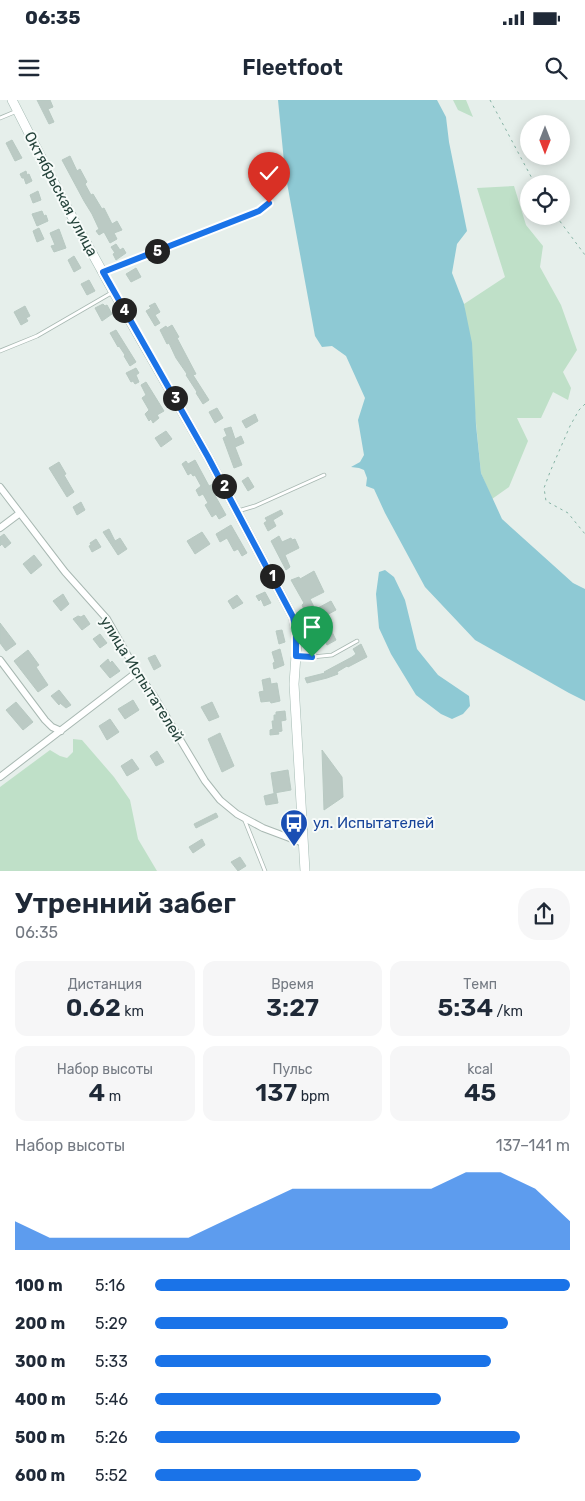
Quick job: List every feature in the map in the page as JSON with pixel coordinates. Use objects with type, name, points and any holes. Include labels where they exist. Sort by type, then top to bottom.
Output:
[{"type":"street","name":"Октябрьская улица","points":[[12,100],[113,291],[238,511],[293,617],[296,630],[294,684],[305,871]]},
{"type":"street","name":"улица Испытателей","points":[[0,487],[65,572],[107,619],[137,672],[154,696],[205,781],[220,800],[244,819],[303,843]]},
{"type":"street","points":[[0,528],[20,513]]},
{"type":"street","points":[[0,660],[45,720],[52,727],[61,731]]},
{"type":"street","points":[[0,778],[137,672]]},
{"type":"lane","points":[[0,118],[17,111]]},
{"type":"lane","points":[[103,272],[259,211],[269,203]]},
{"type":"lane","points":[[0,351],[37,336],[113,291]]},
{"type":"lane","points":[[238,511],[255,506],[324,476]]},
{"type":"lane","points":[[296,656],[332,655],[357,641]]},
{"type":"lane","points":[[244,819],[266,871]]},
{"type":"path","points":[[490,100],[531,175]]},
{"type":"path","points":[[563,225],[585,255]]},
{"type":"path","points":[[585,404],[570,426],[544,488],[546,501],[568,513],[585,534]]},
{"type":"green space","points":[[453,100],[466,100],[473,117],[458,110]]},
{"type":"green space","points":[[514,186],[520,206],[520,225],[526,225],[543,246],[540,267],[561,305],[577,350],[563,372],[571,388],[568,400],[553,392],[541,418],[517,418],[528,441],[509,487],[492,499],[481,473],[464,304],[505,277],[477,188]]},
{"type":"green space","points":[[73,739],[82,740],[114,777],[130,800],[138,839],[157,871],[0,871],[0,787],[50,750],[67,758],[73,752]]},
{"type":"water","points":[[278,100],[437,100],[446,117],[449,142],[467,231],[457,244],[452,273],[464,304],[472,343],[476,425],[481,473],[502,519],[573,583],[585,589],[585,701],[475,640],[425,587],[374,489],[366,486],[367,478],[364,470],[351,467],[360,462],[364,455],[358,420],[365,398],[346,356],[332,346],[322,347],[315,336],[285,172]]},
{"type":"water","points":[[385,570],[394,577],[405,600],[417,649],[438,675],[469,696],[470,706],[463,714],[452,719],[441,714],[416,695],[391,654],[379,628],[376,594],[379,572]]},
{"type":"building","points":[[37,100],[50,100],[53,107],[48,109],[54,122],[49,124]]},
{"type":"building","points":[[12,140],[22,158],[15,161],[6,143]]},
{"type":"building","points":[[70,156],[77,171],[80,169],[87,182],[85,184],[91,195],[93,194],[102,209],[104,208],[112,224],[117,221],[122,230],[114,233],[117,239],[110,243],[104,232],[99,235],[96,231],[99,229],[92,214],[62,160]]},
{"type":"building","points":[[26,171],[32,181],[26,184],[20,174]]},
{"type":"building","points":[[38,191],[41,200],[33,203],[30,195]]},
{"type":"building","points":[[42,211],[48,221],[37,226],[32,214]]},
{"type":"building","points":[[39,228],[44,239],[37,242],[33,231]]},
{"type":"building","points":[[59,229],[66,248],[54,252],[51,246],[55,245],[50,233]]},
{"type":"building","points":[[116,244],[120,250],[123,248],[126,253],[116,260],[113,254],[115,253],[111,247]]},
{"type":"building","points":[[74,256],[81,268],[74,272],[68,260]]},
{"type":"building","points":[[136,268],[141,277],[131,282],[126,274]]},
{"type":"building","points":[[89,280],[95,291],[87,295],[81,284]]},
{"type":"building","points":[[155,303],[160,312],[155,315],[160,323],[155,326],[146,311],[151,308],[149,306]]},
{"type":"building","points":[[103,304],[107,305],[112,314],[102,321],[95,308]]},
{"type":"building","points":[[25,306],[30,316],[26,318],[28,321],[21,325],[14,312]]},
{"type":"building","points":[[172,325],[196,374],[193,375],[209,400],[203,404],[160,330]]},
{"type":"building","points":[[116,330],[136,362],[130,366],[110,333]]},
{"type":"building","points":[[136,368],[139,373],[136,375],[139,382],[135,384],[133,381],[131,382],[126,373]]},
{"type":"building","points":[[146,382],[164,411],[157,415],[159,418],[153,423],[151,419],[149,421],[145,414],[149,410],[142,398],[146,395],[141,385]]},
{"type":"building","points":[[217,408],[223,418],[215,423],[209,412]]},
{"type":"building","points":[[255,414],[258,421],[246,428],[242,421]]},
{"type":"building","points":[[231,427],[235,439],[241,436],[244,443],[235,447],[242,465],[234,468],[223,438],[227,436],[224,429]]},
{"type":"building","points":[[166,431],[172,439],[161,447],[155,438]]},
{"type":"building","points":[[195,460],[209,486],[215,483],[217,487],[212,490],[226,515],[219,519],[216,514],[212,517],[205,505],[208,503],[203,494],[199,496],[196,490],[201,486],[195,475],[193,476],[191,473],[188,475],[182,464],[186,461],[188,464]]},
{"type":"building","points":[[59,462],[74,492],[67,497],[49,468]]},
{"type":"building","points":[[248,477],[254,487],[248,491],[242,481]]},
{"type":"building","points":[[81,502],[85,510],[77,515],[73,507]]},
{"type":"building","points":[[281,510],[283,514],[273,520],[276,526],[268,531],[264,523],[267,521],[265,518]]},
{"type":"building","points":[[231,525],[247,553],[242,556],[238,549],[234,551],[227,538],[220,542],[216,534]]},
{"type":"building","points":[[109,529],[115,541],[120,538],[127,549],[118,555],[103,532]]},
{"type":"building","points":[[202,532],[210,544],[195,554],[187,541]]},
{"type":"building","points":[[4,534],[11,543],[5,548],[2,544],[0,546],[0,537]]},
{"type":"building","points":[[279,536],[282,542],[291,538],[292,540],[295,539],[299,548],[285,555],[290,567],[286,570],[271,541]]},
{"type":"building","points":[[96,539],[101,547],[92,552],[89,546]]},
{"type":"building","points":[[34,555],[42,565],[31,574],[23,564]]},
{"type":"building","points":[[314,571],[324,592],[310,599],[315,609],[306,614],[302,605],[304,603],[291,580],[299,577],[300,579]]},
{"type":"building","points":[[265,592],[271,603],[264,606],[261,599],[259,601],[256,596]]},
{"type":"building","points":[[63,594],[69,604],[61,611],[53,601]]},
{"type":"building","points":[[237,595],[243,603],[233,609],[228,601]]},
{"type":"building","points":[[331,601],[336,610],[321,618],[316,609]]},
{"type":"building","points":[[84,615],[90,624],[82,630],[73,619]]},
{"type":"building","points":[[0,623],[16,644],[6,651],[0,643]]},
{"type":"building","points":[[330,628],[336,640],[327,645],[320,632]]},
{"type":"building","points":[[282,630],[285,642],[279,644],[276,631]]},
{"type":"building","points":[[100,634],[107,643],[100,648],[93,639]]},
{"type":"building","points":[[361,644],[367,657],[347,666],[337,672],[338,674],[307,683],[305,678],[325,673],[352,657],[356,654],[353,649]]},
{"type":"building","points":[[280,649],[284,665],[274,669],[273,663],[275,662],[272,652]]},
{"type":"building","points":[[28,650],[39,665],[36,667],[48,685],[38,692],[14,661]]},
{"type":"building","points":[[155,655],[161,666],[154,670],[148,658]]},
{"type":"building","points":[[108,659],[120,671],[110,678],[100,666]]},
{"type":"building","points":[[270,678],[271,684],[277,683],[280,701],[271,703],[270,701],[261,702],[259,692],[264,691],[262,680]]},
{"type":"building","points":[[59,690],[71,705],[66,708],[60,703],[59,705],[51,696]]},
{"type":"building","points":[[133,700],[139,710],[125,719],[118,709]]},
{"type":"building","points":[[16,702],[33,722],[23,730],[6,710]]},
{"type":"building","points":[[212,702],[219,717],[209,721],[201,707]]},
{"type":"building","points":[[285,711],[286,720],[281,721],[282,731],[278,732],[279,734],[270,735],[270,730],[273,729],[272,721],[274,721],[274,715],[276,715],[276,712]]},
{"type":"building","points":[[110,719],[119,732],[107,740],[99,726]]},
{"type":"building","points":[[220,733],[234,766],[222,772],[208,739]]},
{"type":"building","points":[[322,750],[342,777],[343,797],[324,810]]},
{"type":"building","points":[[157,751],[164,762],[156,766],[150,756]]},
{"type":"building","points":[[132,759],[139,769],[127,776],[121,766]]},
{"type":"building","points":[[288,770],[291,790],[274,793],[271,773]]},
{"type":"building","points":[[276,793],[278,803],[266,805],[264,796]]},
{"type":"building","points":[[216,813],[218,817],[196,828],[194,824]]},
{"type":"building","points":[[202,839],[205,845],[193,853],[189,847]]},
{"type":"building","points":[[240,857],[246,866],[238,871],[231,862]]},
{"type":"place","name":"ул. Испытателей","points":[[294,847]]},
{"type":"route","points":[[269,203],[259,211],[103,272],[208,457],[293,617],[297,641],[296,656],[312,657]]}]
